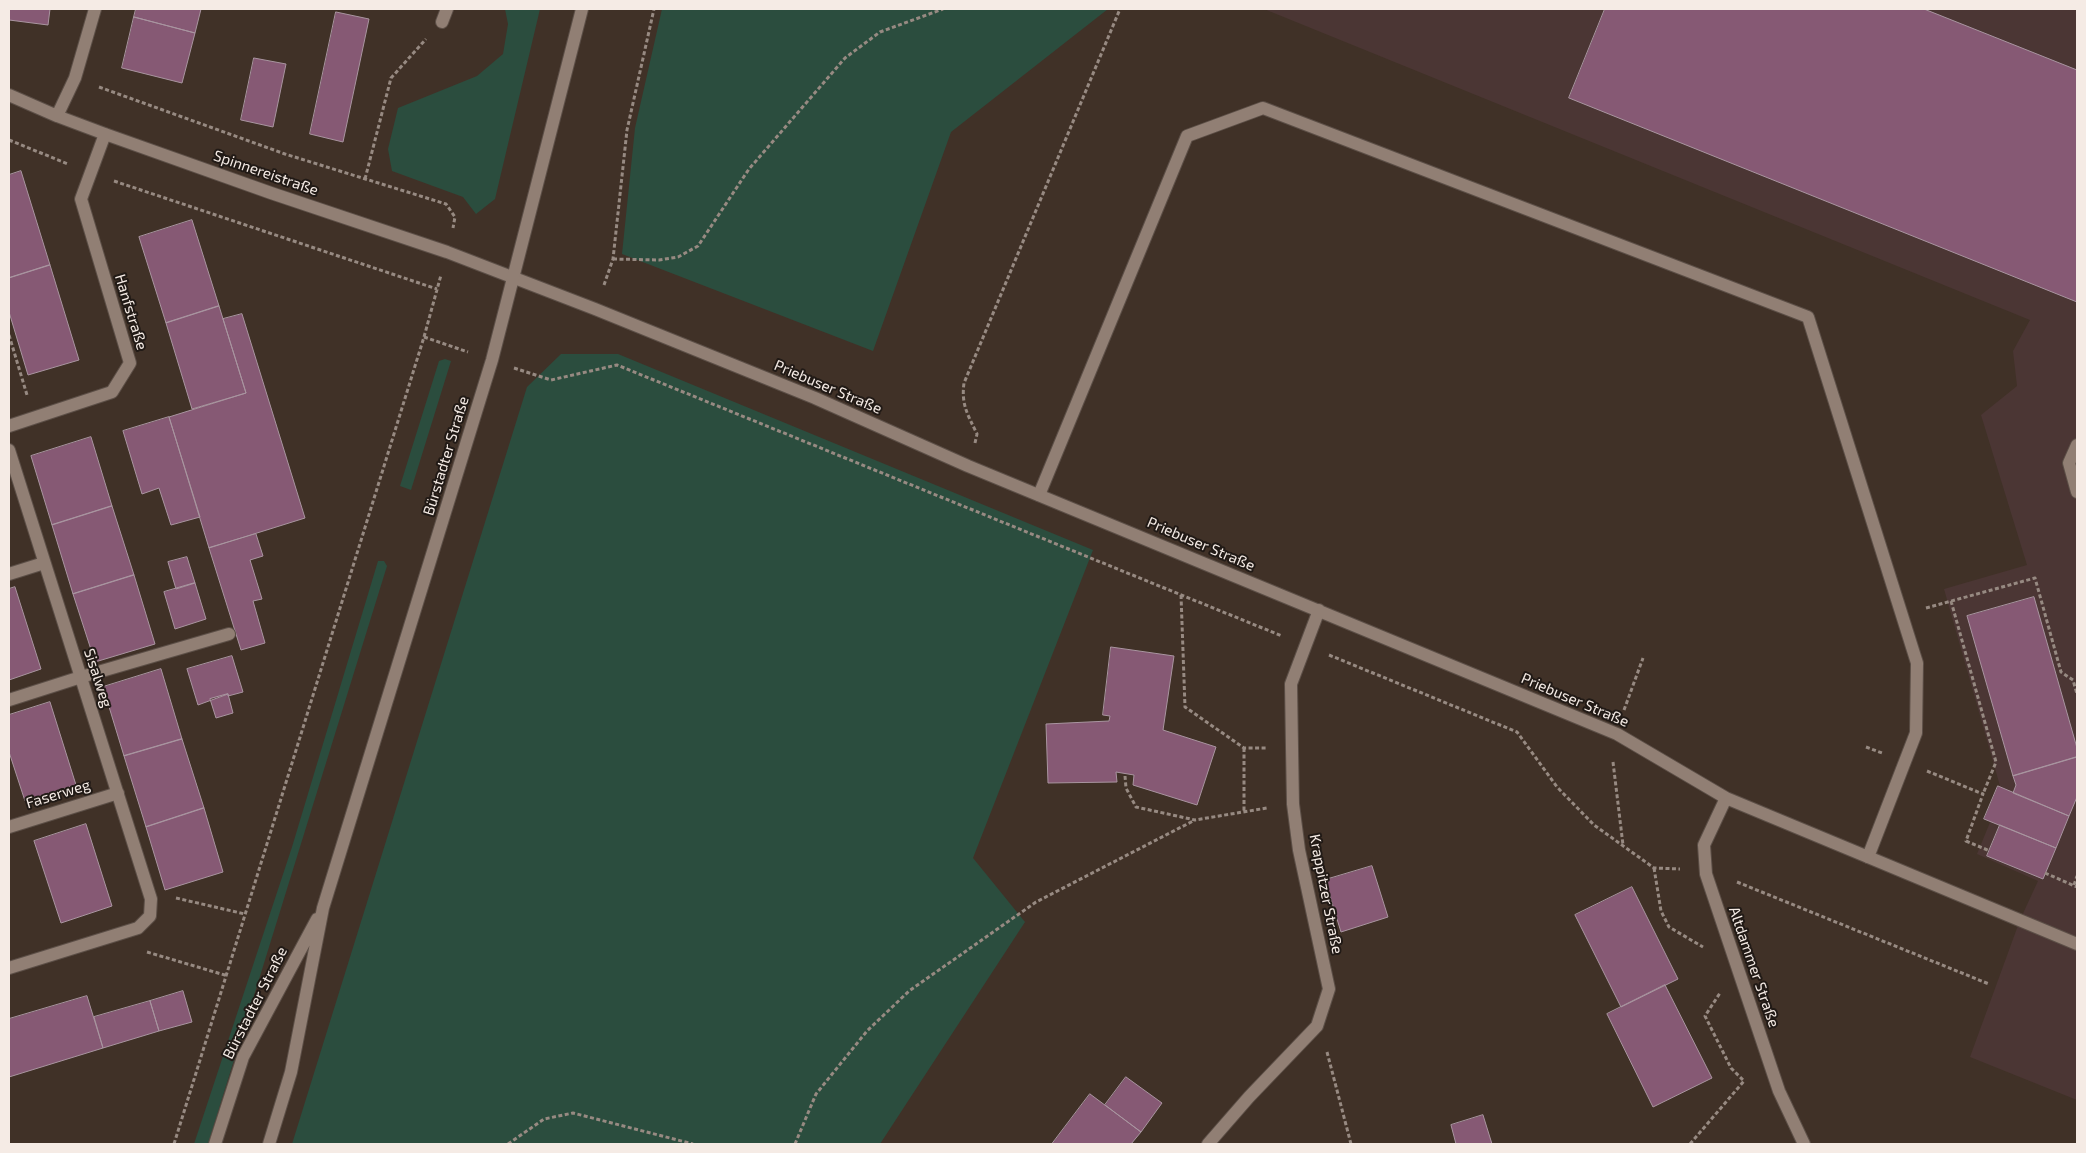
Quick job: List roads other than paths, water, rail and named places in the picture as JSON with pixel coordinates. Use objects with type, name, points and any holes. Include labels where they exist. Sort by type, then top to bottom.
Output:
[{"type":"street","points":[[57,116],[75,78],[94,9]]},
{"type":"street","points":[[442,22],[447,9]]},
{"type":"street","name":"Bürstadter Straße","points":[[269,1144],[291,1072],[323,908],[492,360],[582,9]]},
{"type":"street","name":"Spinnereistraße","points":[[9,95],[105,134],[271,193],[447,252],[514,278]]},
{"type":"street","points":[[1039,495],[1188,136],[1263,108],[1808,317],[1917,663],[1916,733],[1868,858]]},
{"type":"street","name":"Hanfstraße","points":[[9,426],[112,392],[130,363],[81,199],[105,134]]},
{"type":"street","name":"Priebuser Straße","points":[[514,278],[815,398],[968,466],[1617,734],[1726,798],[2077,944]]},
{"type":"street","points":[[2077,445],[2069,463],[2077,492]]},
{"type":"street","name":"Sisalweg","points":[[9,450],[152,899],[150,916],[138,928],[9,968]]},
{"type":"street","points":[[9,574],[44,563]]},
{"type":"street","name":"Krappitzer Straße","points":[[1208,1144],[1249,1097],[1317,1026],[1329,989],[1299,850],[1294,804],[1292,748],[1291,684],[1319,610]]},
{"type":"street","points":[[9,700],[229,634]]},
{"type":"street","name":"Faserweg","points":[[9,827],[118,793]]},
{"type":"street","name":"Altdammer Straße","points":[[1726,798],[1704,845],[1706,874],[1779,1091],[1804,1144]]},
{"type":"street","name":"Bürstadter Straße","points":[[215,1144],[243,1057],[323,908]]}]
